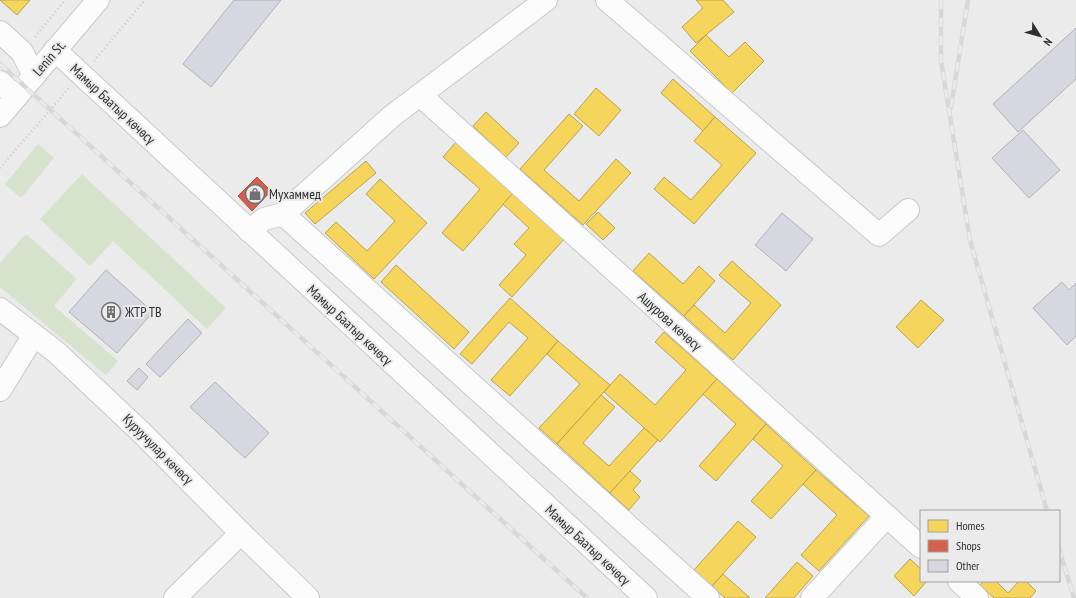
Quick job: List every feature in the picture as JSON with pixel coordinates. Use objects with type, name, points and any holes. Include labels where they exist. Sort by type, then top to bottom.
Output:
[{"type":"main road","name":"Lenin St.","points":[[0,116],[98,0]]},
{"type":"main road","points":[[249,231],[264,219],[283,214],[392,116],[546,0]]},
{"type":"main road","points":[[607,0],[879,235],[908,210]]},
{"type":"main road","points":[[0,32],[22,52],[34,76]]},
{"type":"main road","name":"Мамыр Баатыр көчөсү","points":[[55,50],[646,598]]},
{"type":"main road","points":[[0,82],[16,96]]},
{"type":"main road","name":"Ашурова көчөсү","points":[[420,95],[920,546]]},
{"type":"main road","points":[[283,214],[708,598]]},
{"type":"main road","name":"Куруучулар көчөсү","points":[[0,309],[56,352],[142,433],[308,598]]},
{"type":"main road","points":[[0,390],[34,335]]},
{"type":"main road","points":[[812,598],[887,516]]},
{"type":"main road","points":[[175,598],[241,533]]},
{"type":"main road","points":[[959,582],[977,598]]},
{"type":"green space","points":[[38,144],[54,158],[21,198],[5,184]]},
{"type":"green space","points":[[82,174],[226,308],[207,329],[113,241],[90,266],[40,219]]},
{"type":"green space","points":[[26,234],[77,279],[54,306],[118,361],[106,375],[0,287],[0,263]]},
{"type":"building: Homes","points":[[0,0],[30,0],[17,15]]},
{"type":"building: Homes","points":[[696,0],[723,0],[734,12],[696,43],[682,27],[703,8]]},
{"type":"building: Homes","points":[[706,35],[729,57],[745,42],[764,61],[732,93],[690,51]]},
{"type":"building: Homes","points":[[673,79],[715,117],[703,131],[661,93]]},
{"type":"building: Homes","points":[[596,88],[621,110],[599,136],[574,114]]},
{"type":"building: Homes","points":[[486,112],[519,143],[506,157],[473,126]]},
{"type":"building: Homes","points":[[569,114],[583,126],[544,170],[579,201],[616,159],[631,173],[583,225],[520,169]]},
{"type":"building: Homes","points":[[715,117],[756,153],[694,224],[654,189],[664,177],[691,200],[722,165],[694,141]]},
{"type":"building: Homes","points":[[456,142],[514,192],[463,251],[442,233],[480,189],[443,157]]},
{"type":"building: Homes","points":[[366,161],[376,173],[315,224],[305,213]]},
{"type":"building: Homes","points":[[380,179],[427,223],[374,279],[325,233],[336,222],[367,251],[395,221],[366,194]]},
{"type":"building: Homes","points":[[514,192],[565,238],[512,297],[499,285],[526,255],[514,244],[529,228],[503,204]]},
{"type":"building: Homes","points":[[598,212],[615,228],[603,240],[586,224]]},
{"type":"building: Homes","points":[[649,253],[683,284],[699,266],[715,281],[684,316],[633,271]]},
{"type":"building: Homes","points":[[732,261],[781,305],[733,360],[684,316],[694,305],[725,333],[751,303],[719,275]]},
{"type":"building: Homes","points":[[396,265],[469,332],[454,349],[381,282]]},
{"type":"building: Homes","points":[[510,298],[558,341],[510,396],[491,380],[528,338],[509,322],[472,364],[460,354]]},
{"type":"building: Homes","points":[[921,300],[944,320],[918,348],[896,327]]},
{"type":"building: Homes","points":[[664,332],[717,379],[660,442],[604,392],[620,374],[655,405],[686,370],[655,342]]},
{"type":"building: Homes","points":[[558,341],[610,385],[557,444],[539,428],[580,384],[547,354]]},
{"type":"building: Homes","points":[[717,379],[766,424],[716,481],[699,466],[736,424],[703,394]]},
{"type":"building: Homes","points":[[601,395],[615,407],[583,443],[609,466],[644,428],[658,440],[610,493],[557,444]]},
{"type":"building: Homes","points":[[766,424],[816,470],[771,519],[751,501],[783,466],[753,439]]},
{"type":"building: Homes","points":[[816,470],[869,516],[819,571],[801,555],[837,515],[803,484]]},
{"type":"building: Homes","points":[[630,471],[641,481],[633,490],[640,497],[629,510],[610,493]]},
{"type":"building: Homes","points":[[738,521],[756,537],[712,586],[694,570]]},
{"type":"building: Homes","points":[[910,559],[920,568],[920,582],[926,582],[914,596],[894,576]]},
{"type":"building: Homes","points":[[797,562],[813,576],[794,598],[765,598]]},
{"type":"building: Homes","points":[[723,574],[750,598],[725,598],[712,586]]},
{"type":"building: Homes","points":[[983,582],[997,582],[1008,593],[1018,582],[1027,582],[1036,591],[1030,598],[994,598],[980,585]]},
{"type":"building: Shops","name":"Мухаммед","points":[[257,177],[271,191],[252,211],[238,196]]},
{"type":"building: Other","points":[[234,0],[281,0],[211,87],[183,64]]},
{"type":"building: Other","points":[[1076,28],[1076,79],[1018,132],[993,104]]},
{"type":"building: Other","points":[[1023,130],[1060,170],[1029,198],[992,158]]},
{"type":"building: Other","points":[[782,213],[813,239],[786,271],[755,245]]},
{"type":"building: Other","name":"ЖТР ТВ","points":[[106,270],[153,312],[117,353],[69,312]]},
{"type":"building: Other","points":[[1062,282],[1069,290],[1076,283],[1076,336],[1067,345],[1033,308]]},
{"type":"building: Other","points":[[188,319],[202,333],[160,377],[146,364]]},
{"type":"building: Other","points":[[139,368],[148,377],[137,390],[127,381]]},
{"type":"building: Other","points":[[215,382],[269,433],[245,458],[190,407]]},
{"type":"railway","points":[[941,0],[941,61],[970,240],[1047,510]]},
{"type":"railway","points":[[951,107],[968,0]]},
{"type":"railway","points":[[0,64],[587,598]]},
{"type":"railway","points":[[1060,552],[1074,598]]},
{"type":"place","name":"Мухаммед","points":[[255,194]]},
{"type":"place","name":"ЖТР ТВ","points":[[111,312]]}]
